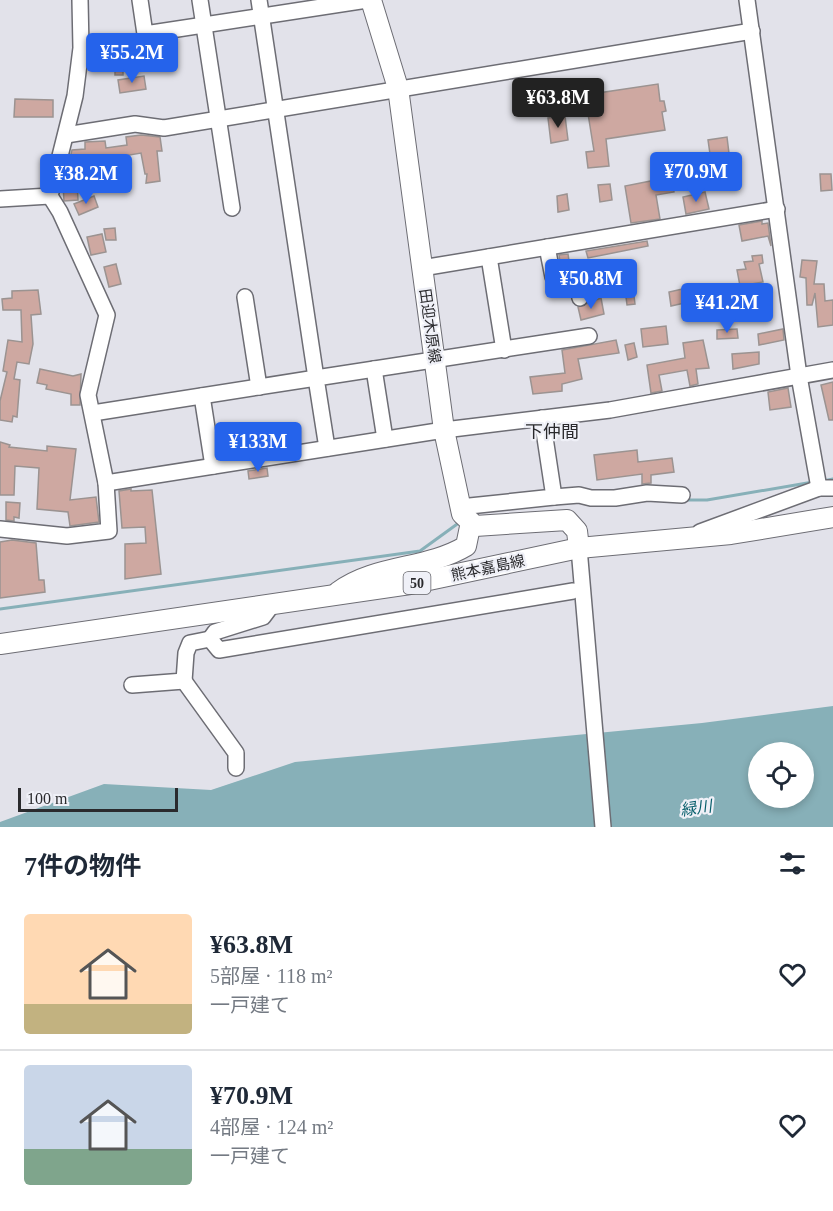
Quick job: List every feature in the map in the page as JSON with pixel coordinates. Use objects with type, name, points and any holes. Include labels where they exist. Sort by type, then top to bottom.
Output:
[{"type":"main road","name":"田迎木原線","points":[[369,0],[398,88],[444,430],[464,514]]},
{"type":"main road","points":[[464,514],[475,526],[567,520],[577,531],[580,555]]},
{"type":"main road","points":[[333,596],[354,580],[448,556],[466,546],[464,514]]},
{"type":"main road","name":"熊本嘉島線","points":[[0,644],[410,584],[689,536],[731,534],[833,517]]},
{"type":"street","points":[[0,529],[67,536],[109,531],[106,483],[88,395],[107,315],[60,212],[50,196],[66,135],[81,48],[80,0]]},
{"type":"street","points":[[140,0],[146,34],[369,0]]},
{"type":"street","points":[[201,0],[232,208]]},
{"type":"street","points":[[259,0],[327,448]]},
{"type":"street","points":[[689,536],[826,488],[799,376],[747,0]]},
{"type":"street","points":[[66,135],[135,124],[164,128],[752,31]]},
{"type":"street","points":[[0,199],[50,196]]},
{"type":"street","points":[[422,268],[777,209]]},
{"type":"street","points":[[547,247],[553,277],[575,274],[580,298]]},
{"type":"street","points":[[489,257],[504,350]]},
{"type":"street","points":[[245,297],[259,387]]},
{"type":"street","points":[[93,413],[589,336]]},
{"type":"street","points":[[374,369],[385,439]]},
{"type":"street","points":[[106,483],[444,430],[610,410],[833,370]]},
{"type":"street","points":[[202,396],[213,466]]},
{"type":"street","points":[[542,418],[554,497]]},
{"type":"street","points":[[464,514],[554,497],[579,495],[591,498],[615,498],[647,493],[682,495]]},
{"type":"street","points":[[580,555],[603,827]]},
{"type":"street","points":[[210,639],[219,650],[573,591]]},
{"type":"street","points":[[236,768],[236,753],[184,681],[186,653],[190,643],[210,639],[215,632],[263,617],[272,604]]},
{"type":"street","points":[[0,635],[34,639]]},
{"type":"street","points":[[132,685],[184,681]]},
{"type":"water","name":"緑川","points":[[833,706],[833,827],[0,827],[0,822],[104,784],[211,790],[295,762],[702,723]]},
{"type":"building","points":[[136,36],[140,53],[123,55],[123,75],[115,75],[115,61],[91,61],[91,45],[116,45],[115,39]]},
{"type":"building","points":[[144,76],[146,89],[120,93],[118,80]]},
{"type":"building","points":[[658,84],[660,101],[664,101],[666,111],[662,112],[665,130],[606,139],[609,166],[588,168],[586,152],[594,151],[585,95]]},
{"type":"building","points":[[15,99],[53,100],[53,117],[14,117]]},
{"type":"building","points":[[565,116],[568,140],[551,143],[548,118]]},
{"type":"building","points":[[141,135],[160,137],[162,151],[157,151],[160,181],[146,183],[147,174],[145,174],[141,153],[111,158],[113,177],[77,181],[78,200],[64,201],[63,185],[72,150],[85,149],[85,142],[105,141],[106,148],[127,145],[126,137]]},
{"type":"building","points":[[727,137],[733,186],[708,189],[705,169],[712,168],[708,140]]},
{"type":"building","points":[[820,174],[831,174],[832,190],[821,191]]},
{"type":"building","points":[[671,177],[674,192],[656,195],[660,219],[631,223],[625,186]]},
{"type":"building","points":[[610,184],[612,200],[600,202],[598,185]]},
{"type":"building","points":[[705,192],[709,209],[686,214],[683,197]]},
{"type":"building","points":[[567,194],[569,210],[558,212],[557,196]]},
{"type":"building","points":[[94,196],[98,207],[79,215],[74,204]]},
{"type":"building","points":[[762,221],[762,224],[768,223],[771,246],[768,236],[742,241],[739,225]]},
{"type":"building","points":[[115,228],[116,240],[106,240],[104,229]]},
{"type":"building","points":[[102,234],[106,252],[91,255],[87,237]]},
{"type":"building","points":[[647,241],[648,246],[588,258],[586,251]]},
{"type":"building","points":[[568,254],[569,261],[560,262],[559,255]]},
{"type":"building","points":[[762,255],[763,263],[759,264],[763,282],[740,286],[737,270],[746,269],[744,262],[753,261],[752,256]]},
{"type":"building","points":[[802,260],[817,261],[814,284],[824,284],[825,301],[833,300],[833,325],[818,327],[815,293],[812,305],[807,305],[806,278],[800,277]]},
{"type":"building","points":[[116,264],[121,284],[109,287],[104,267]]},
{"type":"building","points":[[618,271],[622,294],[603,296],[600,272]]},
{"type":"building","points":[[687,288],[689,302],[671,306],[669,292]]},
{"type":"building","points":[[38,290],[41,314],[31,315],[33,344],[29,364],[17,362],[14,379],[20,380],[17,417],[13,416],[12,422],[0,420],[0,401],[7,372],[3,371],[8,340],[22,342],[21,310],[3,310],[2,299],[12,298],[12,291]]},
{"type":"building","points":[[634,296],[635,304],[627,305],[626,297]]},
{"type":"building","points":[[601,298],[604,314],[581,320],[578,307]]},
{"type":"building","points":[[666,326],[668,344],[643,347],[641,329]]},
{"type":"building","points":[[737,329],[738,338],[717,339],[717,330]]},
{"type":"building","points":[[783,329],[784,340],[759,345],[758,334]]},
{"type":"building","points":[[616,340],[619,353],[578,359],[582,379],[562,384],[562,391],[533,394],[530,377],[565,373],[562,350]]},
{"type":"building","points":[[703,340],[709,368],[696,369],[698,384],[690,386],[687,370],[659,375],[662,391],[651,393],[647,365],[685,358],[683,343]]},
{"type":"building","points":[[634,343],[637,357],[628,360],[625,345]]},
{"type":"building","points":[[759,352],[759,364],[733,369],[732,354]]},
{"type":"building","points":[[40,369],[73,376],[81,374],[80,405],[71,405],[71,394],[46,389],[47,385],[37,383]]},
{"type":"building","points":[[833,382],[833,420],[829,420],[821,385]]},
{"type":"building","points":[[788,388],[791,407],[770,410],[768,392]]},
{"type":"building","points":[[0,442],[10,445],[9,447],[47,451],[47,446],[76,449],[70,500],[96,497],[99,522],[70,526],[68,512],[37,509],[39,468],[15,466],[14,495],[0,495]]},
{"type":"building","points":[[637,450],[638,462],[672,458],[674,472],[651,475],[651,483],[642,484],[642,474],[597,480],[594,455]]},
{"type":"building","points":[[267,468],[268,476],[249,479],[248,471]]},
{"type":"building","points":[[131,489],[131,491],[152,490],[161,574],[125,579],[125,544],[146,543],[145,527],[122,528],[119,491]]},
{"type":"building","points":[[6,502],[20,503],[19,518],[14,517],[14,521],[6,520]]},
{"type":"building","points":[[12,540],[36,543],[39,580],[44,580],[45,592],[0,598],[0,542]]},
{"type":"waterway","points":[[823,481],[833,479]]},
{"type":"waterway","points":[[684,500],[707,500],[813,482]]},
{"type":"waterway","points":[[0,609],[420,551],[460,522]]},
{"type":"district","name":"下仲間","points":[[552,432]]}]
